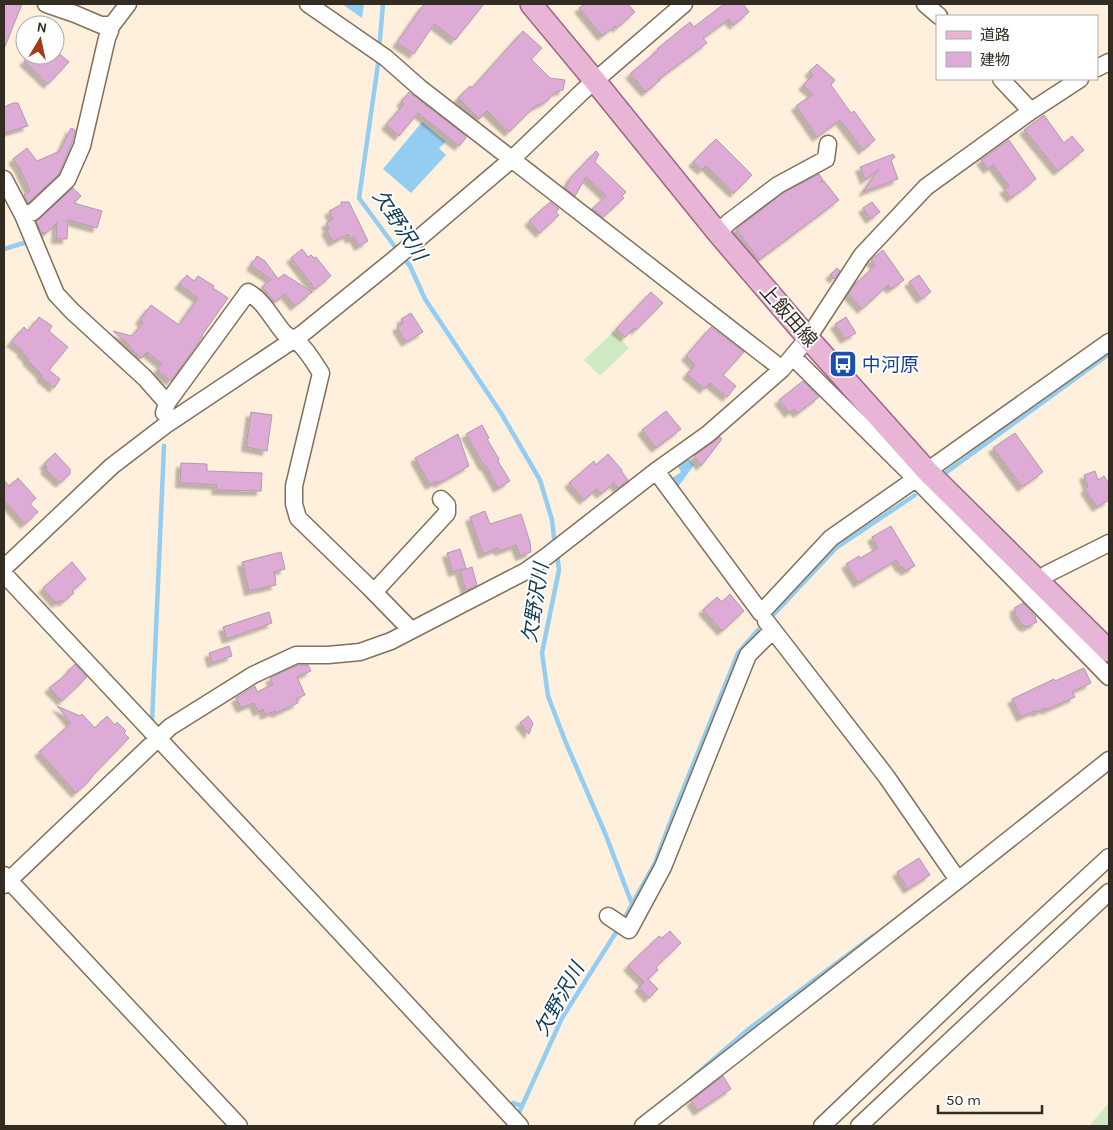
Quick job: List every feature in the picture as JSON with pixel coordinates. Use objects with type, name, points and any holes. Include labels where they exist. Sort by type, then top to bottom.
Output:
[{"type":"main road","name":"上飯田線","points":[[531,4],[595,80],[718,233],[921,475],[1109,651]]},
{"type":"street","points":[[46,4],[101,25],[112,25],[128,4]]},
{"type":"street","points":[[308,4],[381,54],[420,88],[787,363],[921,475],[1109,676]]},
{"type":"street","points":[[4,568],[112,466],[167,424],[294,339],[391,262],[512,158],[595,80],[683,4]]},
{"type":"street","points":[[925,4],[939,15]]},
{"type":"street","points":[[23,215],[33,212],[67,180],[82,146],[110,30],[109,25]]},
{"type":"street","points":[[1002,80],[1031,111]]},
{"type":"street","points":[[239,1126],[5,880],[170,727],[253,675],[296,656],[360,652],[391,641],[526,572],[656,471],[708,434],[787,363],[808,338],[862,255],[926,187],[1031,111],[1078,80]]},
{"type":"street","points":[[718,233],[729,222],[778,185],[826,159],[828,144]]},
{"type":"street","points":[[4,179],[23,215],[56,294],[146,370],[167,403]]},
{"type":"street","points":[[167,424],[163,415],[167,403],[248,292],[252,294],[264,305],[286,335],[304,348],[321,372],[294,486],[294,504],[298,518],[411,630]]},
{"type":"street","points":[[761,613],[832,538],[1109,342]]},
{"type":"street","points":[[656,471],[773,630],[886,776],[958,880]]},
{"type":"street","points":[[374,592],[447,513],[447,505],[440,499]]},
{"type":"street","points":[[1047,574],[1109,544]]},
{"type":"street","points":[[4,574],[520,1126]]},
{"type":"street","points":[[611,918],[629,930],[663,867],[748,654],[773,630]]},
{"type":"street","points":[[643,1126],[1109,760]]},
{"type":"street","points":[[822,1126],[972,983],[1109,857]]},
{"type":"street","points":[[860,1126],[1109,892]]},
{"type":"green space","points":[[613,332],[629,348],[600,376],[584,360]]},
{"type":"green space","points":[[1109,1103],[1109,1126],[1089,1126]]},
{"type":"water","points":[[342,4],[364,4],[362,18]]},
{"type":"water","points":[[422,122],[446,142],[439,148],[446,155],[411,193],[383,169]]},
{"type":"water","points":[[686,456],[694,465],[678,487],[672,478],[681,472],[676,463]]},
{"type":"building","points":[[4,4],[22,4],[18,15],[15,15],[15,22],[4,49]]},
{"type":"building","points":[[424,4],[484,4],[455,40],[434,24],[414,54],[397,43]]},
{"type":"building","points":[[585,4],[628,4],[635,12],[617,28],[615,26],[602,36],[579,8]]},
{"type":"building","points":[[724,4],[743,4],[749,12],[734,25],[729,19],[703,38],[707,43],[659,79],[646,92],[630,74],[690,22],[694,27]]},
{"type":"building","points":[[523,31],[542,48],[531,59],[550,78],[565,80],[563,90],[555,92],[547,101],[534,107],[509,132],[487,111],[479,119],[458,98],[470,86],[472,88]]},
{"type":"building","points":[[65,58],[69,62],[48,84],[28,65],[65,65]]},
{"type":"building","points":[[817,64],[835,80],[831,85],[851,113],[854,111],[875,140],[863,150],[840,120],[817,137],[796,106],[813,94],[803,85],[813,75],[809,72]]},
{"type":"building","points":[[409,92],[466,136],[459,146],[418,113],[399,136],[386,125],[404,104],[401,102]]},
{"type":"building","points":[[18,103],[28,126],[4,133],[4,107]]},
{"type":"building","points":[[1044,115],[1064,143],[1072,136],[1084,150],[1058,171],[1024,130]]},
{"type":"building","points":[[71,128],[75,130],[72,143],[59,174],[28,203],[24,195],[30,191],[19,167],[13,159],[27,148],[37,161],[60,151]]},
{"type":"building","points":[[716,139],[752,175],[734,193],[706,166],[702,170],[693,162]]},
{"type":"building","points":[[1009,140],[1036,179],[1011,198],[1004,189],[1009,186],[993,165],[988,169],[981,160]]},
{"type":"building","points":[[596,151],[599,154],[595,162],[626,192],[622,196],[624,198],[603,217],[592,209],[606,196],[586,177],[575,196],[565,188],[572,176]]},
{"type":"building","points":[[893,154],[895,157],[891,160],[898,179],[863,192],[879,169],[865,180],[860,167]]},
{"type":"building","points":[[819,174],[823,180],[820,182],[824,181],[839,200],[759,260],[736,229],[783,193]]},
{"type":"building","points":[[73,188],[81,196],[74,203],[102,211],[97,228],[68,220],[67,239],[56,239],[57,223],[45,234],[44,232],[42,234],[36,221]]},
{"type":"building","points":[[341,202],[349,202],[368,241],[359,246],[354,237],[350,239],[348,234],[333,242],[326,230],[329,229],[326,223],[333,219],[329,211],[341,205]]},
{"type":"building","points":[[550,202],[559,209],[556,212],[559,215],[540,233],[529,221]]},
{"type":"building","points":[[872,202],[880,212],[870,219],[863,208]]},
{"type":"building","points":[[302,249],[308,257],[311,255],[314,258],[316,257],[331,276],[315,289],[291,258]]},
{"type":"building","points":[[883,250],[904,280],[891,289],[888,285],[862,309],[848,294],[855,284],[875,266],[871,260]]},
{"type":"building","points":[[257,256],[265,261],[278,279],[284,274],[312,292],[295,306],[285,294],[275,302],[262,287],[271,279],[251,266]]},
{"type":"building","points":[[837,268],[840,271],[834,279],[830,275]]},
{"type":"building","points":[[187,275],[194,281],[198,276],[228,298],[171,381],[159,372],[158,369],[162,364],[147,352],[141,358],[113,331],[132,336],[143,323],[140,319],[151,305],[179,325],[198,298],[179,284]]},
{"type":"building","points":[[919,275],[931,292],[921,299],[909,282]]},
{"type":"building","points":[[651,292],[663,303],[636,330],[634,328],[625,337],[616,329]]},
{"type":"building","points":[[411,313],[423,332],[406,342],[397,327],[403,323],[401,319]]},
{"type":"building","points":[[39,317],[52,326],[49,331],[68,347],[49,370],[60,379],[54,388],[41,377],[42,375],[27,360],[28,358],[22,353],[22,350],[11,342],[24,327],[28,331]]},
{"type":"building","points":[[846,317],[856,333],[845,339],[835,324]]},
{"type":"building","points":[[711,327],[744,352],[723,375],[736,386],[727,397],[710,383],[704,389],[687,374],[695,365],[686,356]]},
{"type":"building","points":[[803,381],[819,397],[798,413],[794,409],[789,413],[779,400]]},
{"type":"building","points":[[666,411],[681,429],[656,448],[642,430]]},
{"type":"building","points":[[251,412],[272,415],[267,451],[246,447]]},
{"type":"building","points":[[482,425],[489,438],[487,439],[499,459],[498,461],[510,481],[498,488],[466,434]]},
{"type":"building","points":[[1015,433],[1043,472],[1022,487],[993,448]]},
{"type":"building","points":[[458,434],[469,466],[439,483],[437,481],[430,485],[415,458]]},
{"type":"building","points":[[720,437],[722,439],[701,466],[694,456]]},
{"type":"building","points":[[55,453],[70,469],[70,474],[60,483],[45,469],[47,467],[44,464]]},
{"type":"building","points":[[608,454],[628,480],[618,488],[614,483],[601,494],[597,489],[584,500],[569,483],[594,461],[596,465]]},
{"type":"building","points":[[181,463],[207,464],[207,471],[262,473],[261,491],[216,490],[217,485],[180,483]]},
{"type":"building","points":[[1095,471],[1098,480],[1104,476],[1109,484],[1109,500],[1097,507],[1085,489],[1088,487],[1084,475]]},
{"type":"building","points":[[18,478],[36,498],[30,504],[38,512],[25,524],[4,500],[4,480],[9,486]]},
{"type":"building","points":[[485,511],[490,524],[521,514],[530,542],[531,552],[520,556],[516,545],[499,551],[498,548],[483,554],[470,517]]},
{"type":"building","points":[[891,526],[915,566],[905,571],[896,560],[858,583],[846,564],[878,548],[872,537]]},
{"type":"building","points":[[460,549],[466,568],[453,572],[447,553]]},
{"type":"building","points":[[281,552],[285,569],[274,572],[276,585],[249,591],[242,562]]},
{"type":"building","points":[[72,562],[86,579],[63,602],[61,600],[56,603],[43,588]]},
{"type":"building","points":[[472,567],[477,585],[466,590],[460,571]]},
{"type":"building","points":[[730,594],[744,611],[722,631],[703,610],[717,597],[722,602]]},
{"type":"building","points":[[1023,603],[1036,617],[1037,622],[1027,627],[1022,625],[1014,612],[1016,611],[1014,608]]},
{"type":"building","points":[[269,612],[272,623],[227,639],[223,627]]},
{"type":"building","points":[[229,646],[232,656],[212,663],[209,653]]},
{"type":"building","points":[[75,664],[87,677],[62,701],[49,688],[68,673]]},
{"type":"building","points":[[298,665],[308,665],[311,671],[297,677],[305,695],[296,699],[298,703],[276,713],[275,711],[265,715],[263,709],[258,712],[254,703],[241,708],[236,698],[255,686],[257,692],[273,684],[270,678]]},
{"type":"building","points":[[1084,668],[1091,683],[1072,692],[1075,697],[1046,710],[1045,708],[1037,712],[1034,711],[1021,717],[1012,699],[1054,679],[1055,681]]},
{"type":"building","points":[[57,706],[80,716],[82,714],[95,728],[107,716],[115,725],[117,722],[126,731],[124,733],[129,738],[76,793],[39,752],[71,723]]},
{"type":"building","points":[[528,716],[533,723],[529,734],[520,723]]},
{"type":"building","points":[[919,858],[930,875],[908,889],[897,872]]},
{"type":"building","points":[[670,931],[681,943],[656,967],[658,970],[648,979],[658,989],[649,998],[639,987],[644,982],[628,966],[659,936],[662,938]]},
{"type":"building","points":[[723,1076],[731,1089],[698,1111],[691,1101]]},
{"type":"waterway","name":"欠野沢川","points":[[379,50],[383,4]]},
{"type":"waterway","name":"欠野沢川","points":[[379,57],[359,198],[398,251]]},
{"type":"waterway","points":[[4,249],[24,243]]},
{"type":"waterway","name":"欠野沢川","points":[[403,257],[410,266],[425,299],[501,413],[540,480],[552,520],[555,546]]},
{"type":"waterway","points":[[944,474],[1109,354]]},
{"type":"waterway","points":[[155,726],[152,722],[164,446]]},
{"type":"waterway","points":[[774,614],[836,548],[915,495]]},
{"type":"waterway","name":"欠野沢川","points":[[517,1117],[562,1018],[632,904],[605,833],[548,696],[542,653],[559,570],[557,553]]},
{"type":"waterway","points":[[632,904],[655,863],[738,653],[758,630]]},
{"type":"waterway","points":[[692,1078],[750,1028],[873,936]]},
{"type":"waterway","points":[[513,1103],[522,1106]]},
{"type":"place","name":"中河原","points":[[843,364]]}]
